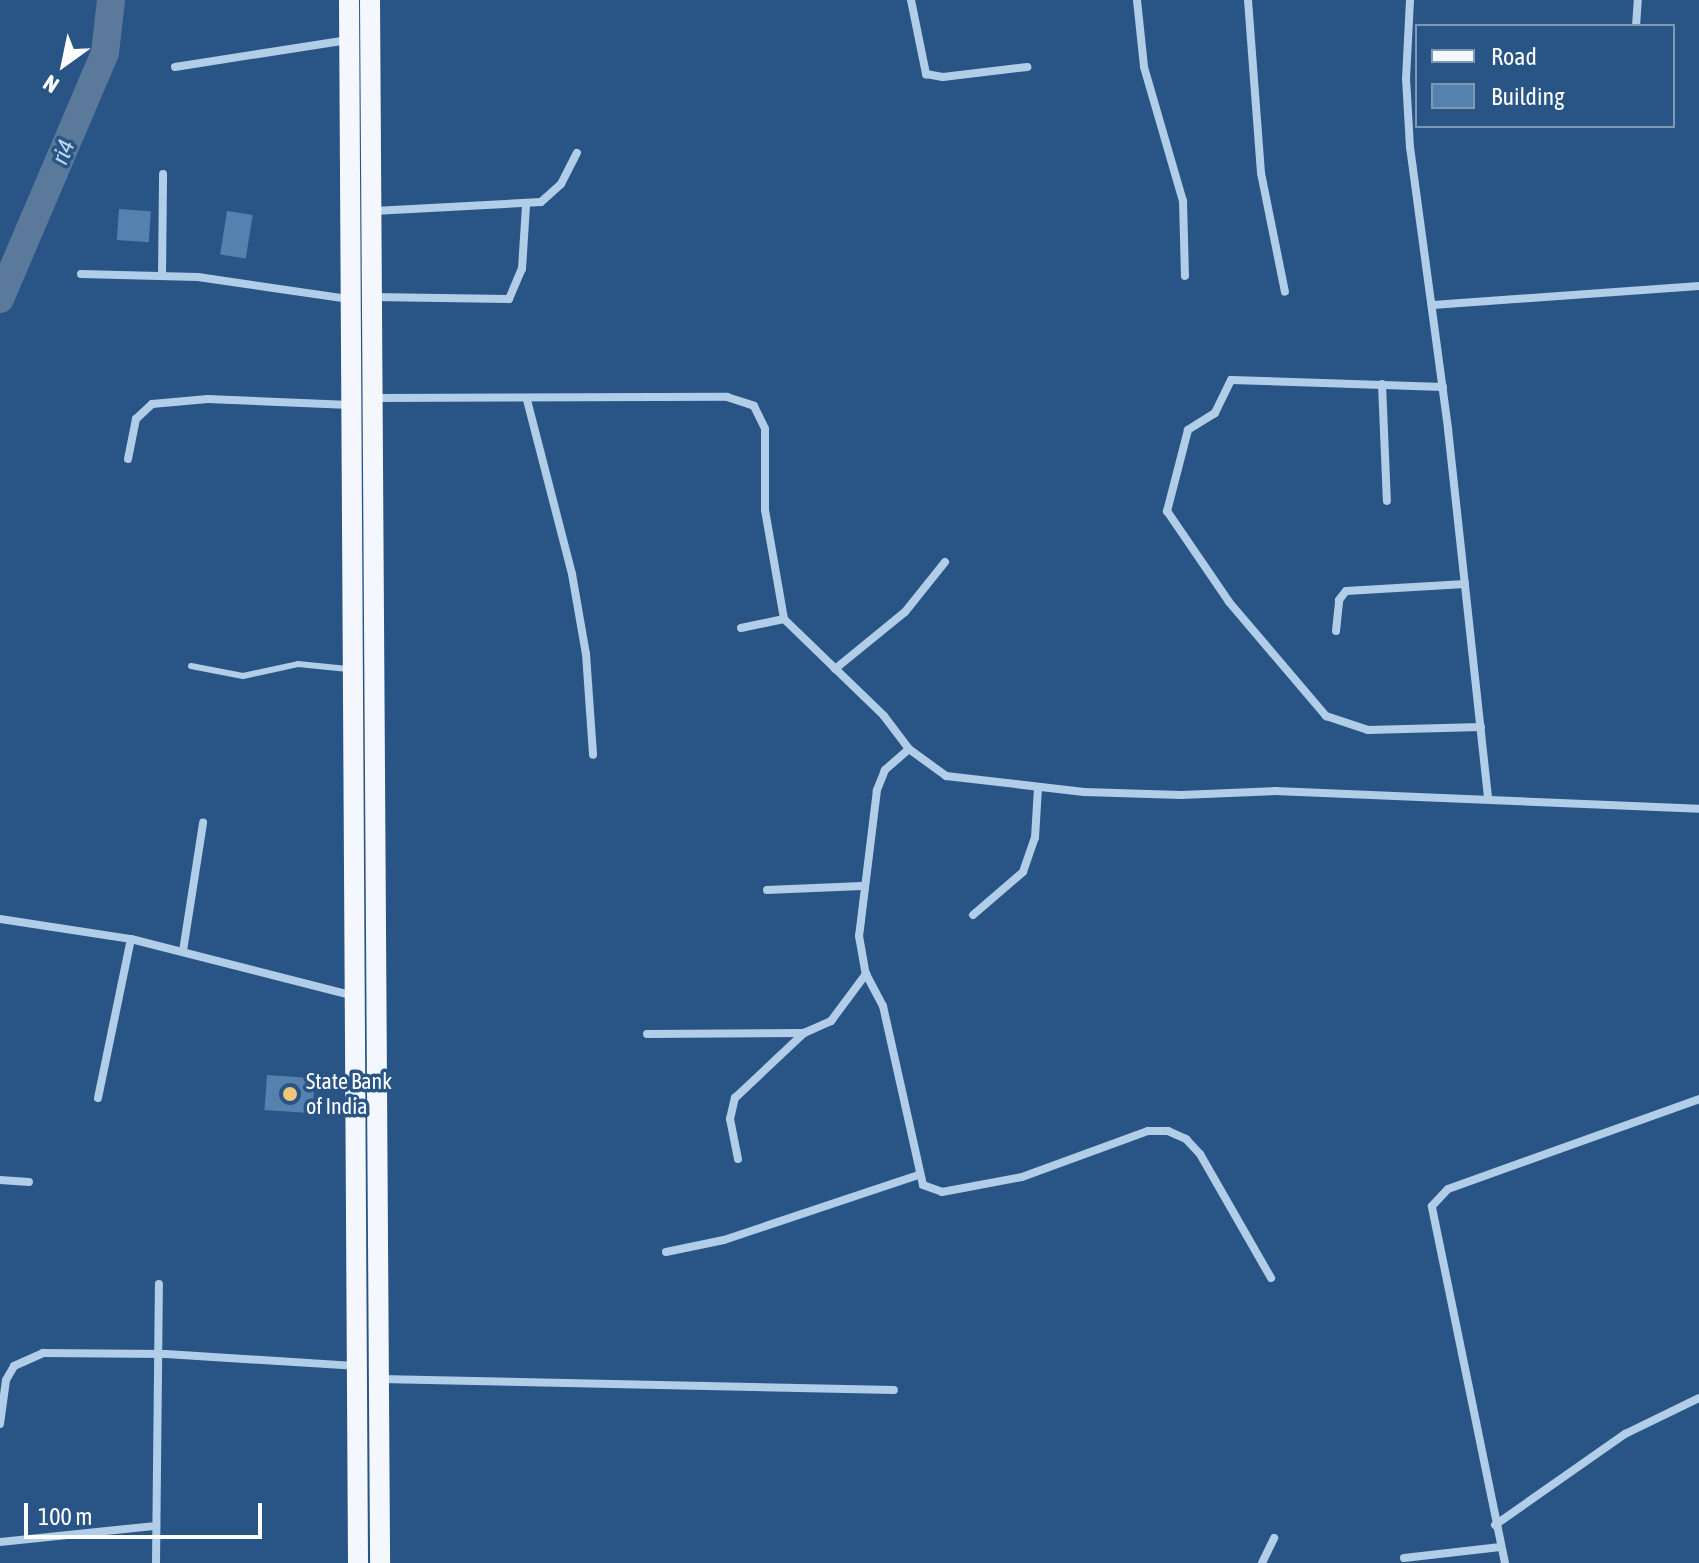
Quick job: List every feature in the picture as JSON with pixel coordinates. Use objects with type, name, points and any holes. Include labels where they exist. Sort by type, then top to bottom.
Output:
[{"type":"main road","points":[[349,0],[360,298],[370,398],[380,1563]]},
{"type":"main road","points":[[358,1563],[350,405],[369,211],[370,0]]},
{"type":"street","points":[[911,0],[926,74],[943,77],[1027,67]]},
{"type":"street","points":[[1137,0],[1144,67],[1183,201],[1185,276]]},
{"type":"street","points":[[1248,0],[1261,173],[1285,292]]},
{"type":"street","points":[[1410,0],[1406,78],[1410,147],[1443,387],[1488,798]]},
{"type":"street","points":[[1636,24],[1638,0]]},
{"type":"street","points":[[175,67],[349,40]]},
{"type":"street","points":[[369,211],[526,205],[552,195],[577,153]]},
{"type":"street","points":[[162,275],[163,174]]},
{"type":"street","points":[[81,274],[162,275],[360,298],[509,299],[522,269],[526,205]]},
{"type":"street","points":[[1433,305],[1699,286]]},
{"type":"street","points":[[1443,387],[1231,380],[1215,413],[1184,438],[1169,517],[1229,602],[1326,716],[1368,730],[1481,727]]},
{"type":"street","points":[[1382,384],[1387,501]]},
{"type":"street","points":[[370,398],[527,400],[727,397],[754,406],[765,429],[765,510],[784,619],[909,749],[946,776],[1038,788],[1488,798],[1699,809]]},
{"type":"street","points":[[128,459],[136,419],[152,404],[208,399],[350,405]]},
{"type":"street","points":[[527,400],[572,574],[586,654],[593,755]]},
{"type":"street","points":[[835,669],[905,612],[945,562]]},
{"type":"street","points":[[1336,631],[1339,600],[1346,591],[1465,584]]},
{"type":"street","points":[[741,628],[784,619]]},
{"type":"street","points":[[909,749],[885,770],[877,790],[862,886],[859,936],[866,974],[883,1006],[918,1175],[931,1191],[942,1192],[1022,1177],[1148,1131],[1168,1131],[1186,1139],[1200,1154],[1271,1278]]},
{"type":"street","points":[[973,915],[1023,872],[1035,838],[1038,788]]},
{"type":"street","points":[[183,951],[203,823]]},
{"type":"street","points":[[767,890],[862,886]]},
{"type":"street","points":[[0,919],[131,939],[356,996]]},
{"type":"street","points":[[98,1098],[131,939]]},
{"type":"street","points":[[738,1159],[730,1119],[735,1098],[804,1033],[831,1021],[866,974]]},
{"type":"street","points":[[647,1034],[804,1033]]},
{"type":"street","points":[[1505,1563],[1432,1206],[1448,1189],[1699,1099]]},
{"type":"street","points":[[666,1252],[724,1240],[918,1175]]},
{"type":"street","points":[[0,1180],[29,1182]]},
{"type":"street","points":[[156,1563],[155,1353],[159,1284]]},
{"type":"street","points":[[0,1424],[6,1380],[28,1357],[155,1353],[356,1366]]},
{"type":"street","points":[[380,1379],[894,1390]]},
{"type":"street","points":[[1495,1525],[1625,1434],[1699,1398]]},
{"type":"street","points":[[0,1542],[156,1526]]},
{"type":"street","points":[[1262,1563],[1274,1538]]},
{"type":"street","points":[[1404,1558],[1500,1547]]},
{"type":"lane","points":[[191,666],[243,676],[298,664],[351,669]]},
{"type":"building","points":[[119,209],[151,211],[149,242],[117,240]]},
{"type":"building","points":[[227,211],[253,215],[246,259],[220,254]]},
{"type":"building","name":"State Bank of India","points":[[267,1075],[315,1078],[312,1113],[265,1110]]},
{"type":"waterway","name":"ri4","points":[[0,299],[105,53],[111,0]]},
{"type":"place","name":"State Bank of India","points":[[290,1094]]}]
